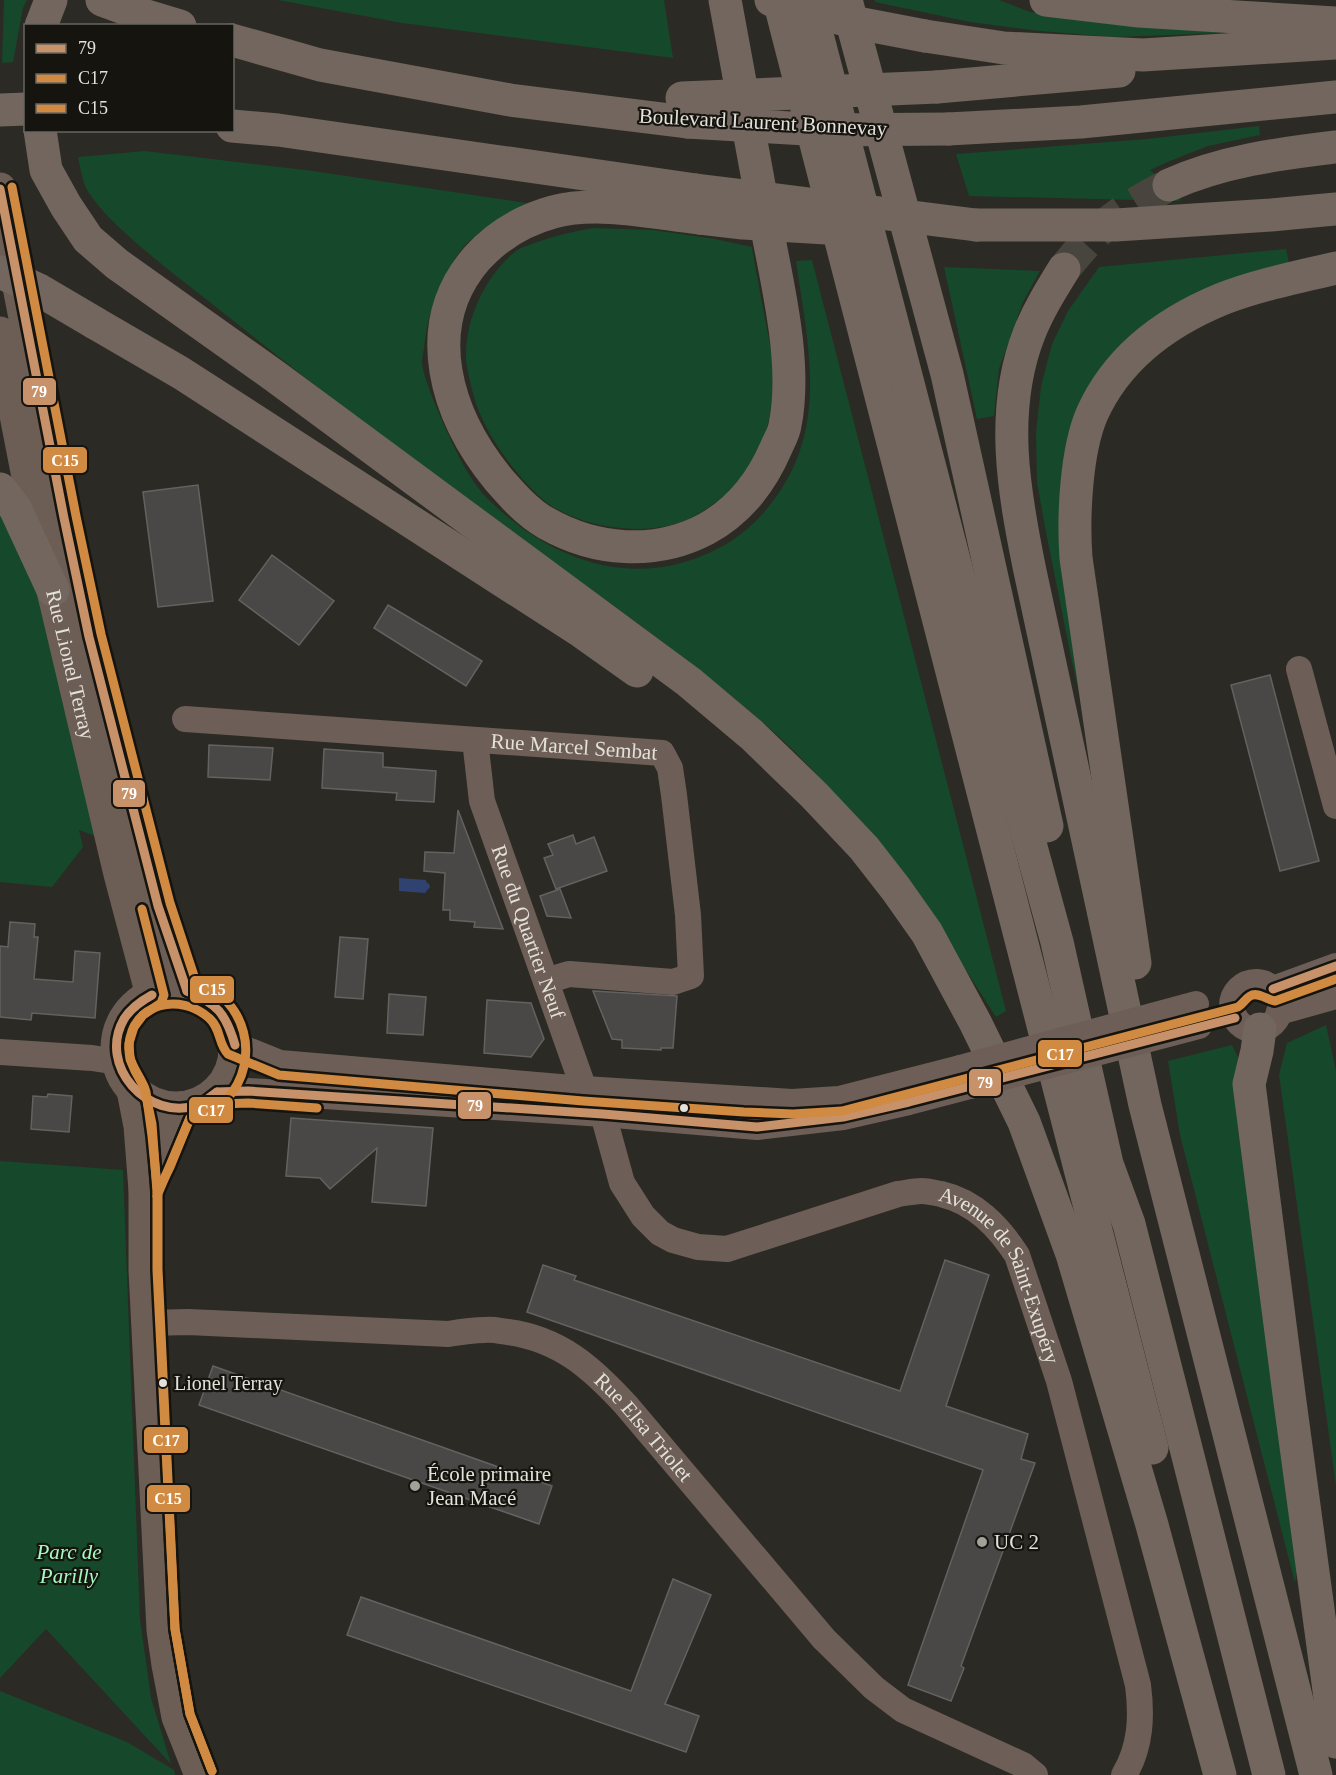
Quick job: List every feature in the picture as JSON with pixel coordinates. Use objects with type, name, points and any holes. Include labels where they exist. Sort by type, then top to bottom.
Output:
[{"type":"highway","points":[[42,24],[51,0]]},
{"type":"highway","points":[[102,0],[173,24]]},
{"type":"highway","points":[[698,204],[595,207],[555,212],[539,217],[505,234],[485,249],[468,269],[449,306],[443,338],[448,386],[458,414],[473,444],[488,466],[523,505],[543,522],[572,536],[599,544],[624,547],[671,543],[698,533],[737,508],[761,480],[785,428],[789,395],[788,351],[725,0]]},
{"type":"highway","points":[[771,0],[857,22],[925,36],[1004,48],[1143,55],[1336,43]]},
{"type":"highway","points":[[779,0],[1238,1775]]},
{"type":"highway","points":[[808,0],[983,671],[1057,942],[1107,1164],[1129,1224],[1269,1775]]},
{"type":"highway","points":[[846,0],[947,374],[1120,1159],[1129,1224]]},
{"type":"highway","points":[[1046,0],[1139,11],[1336,23]]},
{"type":"highway","name":"Boulevard Laurent Bonnevay","points":[[234,41],[320,65],[510,100],[684,110],[824,130],[948,129],[1081,122],[1336,97]]},
{"type":"highway","points":[[684,110],[1336,50]]},
{"type":"highway","points":[[0,110],[24,109]]},
{"type":"highway","points":[[234,126],[278,130],[698,204],[976,230],[1116,225],[1336,209]]},
{"type":"highway","points":[[40,132],[46,170],[88,239],[117,264],[276,377],[680,675],[768,750],[814,795],[864,849],[896,889],[927,933],[975,1022],[1024,1122],[1072,1254],[1152,1525],[1220,1775]]},
{"type":"highway","points":[[1169,185],[1206,170],[1249,159],[1336,147]]},
{"type":"highway","points":[[1145,1105],[1142,1015],[1076,558],[1074,529],[1081,454],[1092,415],[1108,386],[1133,355],[1156,334],[1182,317],[1223,298],[1336,267]]},
{"type":"highway","points":[[1064,269],[1040,309],[1028,335],[1017,372],[1012,412],[1011,453],[1016,500],[1145,1105],[1316,1775]]},
{"type":"highway","points":[[0,272],[39,290],[201,386],[582,632],[674,696],[740,750],[800,805],[850,858],[883,898],[975,1022]]},
{"type":"highway","points":[[0,489],[15,507],[53,590]]},
{"type":"highway","points":[[1256,1009],[1257,1051],[1249,1084],[1336,1743]]},
{"type":"main road","name":"Rue Lionel Terray","points":[[0,189],[89,636],[158,906],[187,991]]},
{"type":"main road","name":"Rue Lionel Terray","points":[[0,333],[37,523],[125,893],[152,995]]},
{"type":"main road","points":[[169,990],[187,991],[205,998],[220,1010],[230,1026],[235,1045],[234,1062],[217,1092],[200,1103],[181,1108],[160,1106],[146,1100],[133,1090],[124,1077],[118,1062],[117,1042],[123,1022],[135,1006],[152,995],[169,990]]},
{"type":"main road","points":[[133,1090],[140,1126],[145,1190],[145,1270],[165,1641],[178,1718],[201,1775]]},
{"type":"main road","points":[[145,1190],[159,1163],[181,1108]]},
{"type":"street","points":[[1299,669],[1336,806]]},
{"type":"street","name":"Rue Marcel Sembat","points":[[185,718],[662,753],[670,768],[688,915],[691,976],[673,982],[569,974],[546,981]]},
{"type":"street","name":"Rue du Quartier Neuf","points":[[475,740],[482,801],[584,1089],[603,1114]]},
{"type":"street","points":[[1256,1009],[1336,966]]},
{"type":"street","points":[[235,1045],[280,1063],[584,1089],[792,1102],[839,1099],[965,1077],[1198,1015],[1256,1009],[1336,996]]},
{"type":"street","points":[[0,1052],[118,1062]]},
{"type":"street","points":[[217,1092],[248,1091],[603,1114],[757,1127],[843,1117],[909,1102],[965,1077]]},
{"type":"street","name":"Avenue de Saint-Exupéry","points":[[603,1114],[621,1183],[643,1216],[660,1233],[674,1240],[698,1247],[727,1249],[898,1194],[924,1191],[953,1197],[966,1204],[992,1221],[1006,1237],[1017,1255],[1059,1381],[1138,1685],[1141,1706],[1140,1727],[1136,1747],[1124,1775]]},
{"type":"street","name":"Rue Elsa Triolet","points":[[148,1323],[188,1322],[448,1334],[486,1330],[527,1335],[570,1354],[593,1371],[626,1405],[824,1639],[874,1688],[903,1710],[1023,1765],[1035,1775]]},
{"type":"green space","points":[[4,0],[27,0],[23,8],[13,62],[2,63]]},
{"type":"green space","points":[[278,0],[664,0],[673,58],[402,23]]},
{"type":"green space","points":[[875,0],[999,0],[1030,12],[1092,21],[1225,33],[1113,37],[1040,31],[970,22],[875,2]]},
{"type":"green space","points":[[1259,126],[1260,135],[1208,146],[1150,170],[1182,197],[1179,201],[969,196],[956,154],[1147,139]]},
{"type":"green space","points":[[145,151],[313,171],[533,204],[486,228],[467,244],[450,267],[432,309],[422,357],[423,370],[453,445],[469,475],[490,501],[515,523],[541,541],[569,555],[598,564],[628,569],[659,568],[690,560],[721,547],[743,533],[756,521],[768,508],[791,473],[802,445],[808,415],[810,385],[809,355],[796,261],[812,260],[1006,1011],[996,1017],[928,914],[879,848],[826,785],[765,725],[654,636],[366,425],[165,267],[112,220],[86,188],[78,157]]},
{"type":"green space","points":[[593,228],[653,230],[752,247],[773,363],[771,403],[764,439],[757,456],[735,487],[704,511],[673,525],[641,529],[612,527],[583,521],[546,502],[527,484],[493,439],[474,396],[466,360],[467,340],[474,311],[495,272],[522,248],[555,236]]},
{"type":"green space","points":[[1286,249],[1289,263],[1085,405],[1097,769],[1072,662],[1037,482],[1036,433],[1041,386],[1052,344],[1068,311],[1099,267]]},
{"type":"green space","points":[[944,267],[1040,271],[1023,302],[999,369],[994,416],[977,419]]},
{"type":"green space","points":[[0,505],[41,581],[95,836],[79,830],[83,847],[52,887],[0,882]]},
{"type":"green space","points":[[1326,1025],[1336,1071],[1336,1486],[1279,1075],[1287,1043]]},
{"type":"green space","points":[[1232,1045],[1238,1057],[1238,1074],[1298,1565],[1295,1583],[1180,1135],[1168,1061]]},
{"type":"green space","name":"Parc de Parilly","points":[[0,1161],[123,1170],[140,1619],[151,1698],[171,1764],[46,1629],[0,1678]]},
{"type":"green space","points":[[0,1691],[127,1742],[174,1770],[175,1775],[0,1775]]},
{"type":"water","points":[[399,878],[426,880],[430,887],[425,893],[399,891]]},
{"type":"building","points":[[198,485],[213,601],[158,607],[143,492]]},
{"type":"building","points":[[272,555],[334,601],[299,645],[239,600]]},
{"type":"building","points":[[388,605],[482,661],[466,686],[374,628]]},
{"type":"building","points":[[1270,675],[1319,861],[1280,871],[1231,685]]},
{"type":"building","points":[[209,745],[273,748],[270,780],[208,777]]},
{"type":"building","points":[[324,749],[383,753],[383,767],[436,771],[434,802],[396,800],[397,793],[322,788]]},
{"type":"building","points":[[458,810],[503,929],[474,927],[475,922],[450,920],[450,910],[443,910],[445,873],[424,871],[425,852],[454,853]]},
{"type":"building","points":[[573,835],[576,844],[594,837],[607,871],[556,889],[544,858],[553,855],[548,844]]},
{"type":"building","points":[[560,889],[571,918],[547,916],[540,896]]},
{"type":"building","points":[[10,922],[35,924],[34,937],[38,937],[34,979],[73,982],[75,951],[100,953],[95,1018],[32,1013],[31,1020],[0,1017],[0,946],[8,947]]},
{"type":"building","points":[[340,937],[368,939],[363,999],[335,997]]},
{"type":"building","points":[[593,991],[677,996],[673,1048],[661,1048],[661,1050],[622,1048],[622,1040],[612,1039]]},
{"type":"building","points":[[389,994],[426,997],[423,1035],[387,1033]]},
{"type":"building","points":[[487,1000],[531,1003],[544,1039],[531,1057],[484,1053]]},
{"type":"building","points":[[48,1094],[72,1096],[69,1132],[31,1129],[33,1096],[47,1097]]},
{"type":"building","points":[[291,1118],[433,1128],[426,1206],[372,1202],[377,1148],[330,1189],[320,1178],[286,1176]]},
{"type":"building","name":"UC 2","points":[[945,1260],[989,1275],[946,1406],[1028,1434],[1021,1459],[1035,1463],[961,1666],[964,1668],[951,1701],[908,1685],[983,1470],[527,1312],[543,1265],[576,1276],[574,1280],[900,1391]]},
{"type":"building","points":[[213,1366],[552,1486],[539,1524],[199,1405]]},
{"type":"building","points":[[673,1579],[711,1595],[665,1704],[699,1716],[686,1752],[347,1635],[361,1597],[631,1691]]},
{"type":"tunnel","points":[[1064,269],[1100,229],[1138,202],[1169,185]]},
{"type":"transit line","name":"C15","points":[[12,187],[101,634],[170,903],[196,982],[213,990],[227,1002],[237,1016],[246,1049],[244,1067],[238,1083],[227,1099],[210,1111],[190,1118],[157,1193],[157,1270],[175,1629],[190,1714],[212,1771]]},
{"type":"transit line","name":"79","points":[[0,189],[89,637],[158,906],[187,991]]},
{"type":"transit line","name":"C15","points":[[142,909],[164,995],[161,1003],[143,1015],[134,1027],[129,1043],[130,1059],[144,1087],[152,1124],[157,1192]]},
{"type":"transit line","name":"79","points":[[1273,989],[1336,966]]},
{"type":"transit line","name":"C17","points":[[212,1771],[190,1714],[175,1629],[158,1269],[158,1196],[146,1092],[132,1064],[129,1052],[132,1031],[139,1019],[148,1011],[172,1004],[185,1005],[197,1010],[213,1022],[222,1046],[228,1054],[279,1075],[583,1101],[793,1114],[842,1111],[1238,1007],[1253,995],[1275,1001],[1336,979]]},
{"type":"transit line","name":"79","points":[[187,991],[206,1000],[219,1011],[228,1025],[235,1045]]},
{"type":"transit line","name":"79","points":[[152,995],[136,1005],[127,1015],[117,1037],[117,1055],[122,1071],[132,1086],[145,1098],[162,1105],[179,1108],[198,1105],[217,1092]]},
{"type":"transit line","name":"79","points":[[217,1092],[248,1091],[603,1114],[757,1127],[843,1117],[909,1102],[1235,1018]]},
{"type":"transit line","name":"C17","points":[[157,1196],[190,1118],[205,1114],[221,1104],[248,1103],[317,1108]]},
{"type":"place","name":"Lionel Terray","points":[[163,1383]]},
{"type":"place","name":"École primaire Jean Macé","points":[[415,1486]]},
{"type":"place","name":"UC 2","points":[[982,1542]]}]
